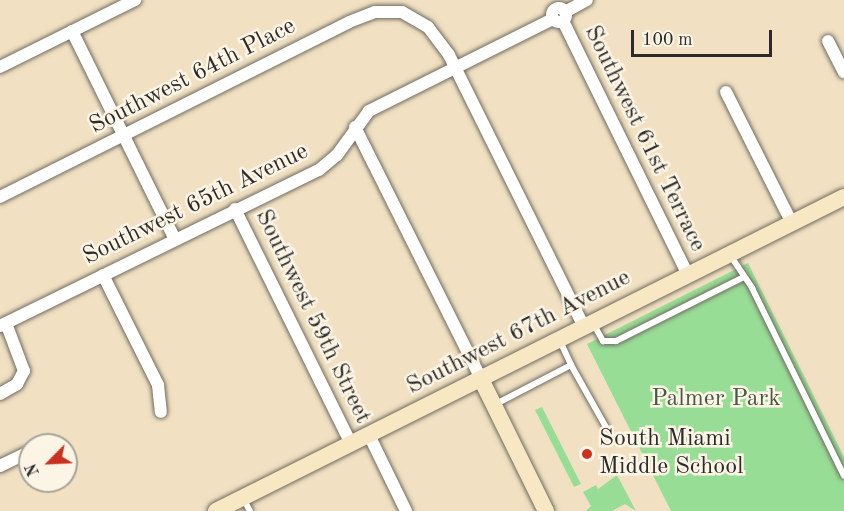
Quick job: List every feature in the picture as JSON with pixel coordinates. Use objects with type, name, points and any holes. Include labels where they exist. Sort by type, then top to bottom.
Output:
[{"type":"main road","name":"Southwest 67th Avenue","points":[[216,511],[247,504],[351,444],[844,197]]},
{"type":"main road","points":[[481,379],[546,511]]},
{"type":"street","points":[[0,67],[135,0]]},
{"type":"street","name":"Southwest 65th Avenue","points":[[3,325],[326,165],[355,127],[375,107],[456,67],[558,12],[587,0]]},
{"type":"street","name":"Southwest 64th Place","points":[[0,197],[375,12],[402,12],[422,22],[456,67],[588,325]]},
{"type":"street","name":"Southwest 61st Terrace","points":[[558,12],[688,275]]},
{"type":"street","points":[[72,31],[175,239]]},
{"type":"street","points":[[828,41],[844,72]]},
{"type":"street","points":[[726,92],[792,223]]},
{"type":"street","points":[[355,127],[481,379]]},
{"type":"street","name":"Southwest 59th Street","points":[[235,210],[351,444]]},
{"type":"street","points":[[103,275],[158,385],[161,412]]},
{"type":"street","points":[[0,394],[17,384],[24,371],[3,325]]},
{"type":"street","name":"Southwest 59th Street","points":[[369,435],[406,511]]},
{"type":"street","points":[[0,466],[18,457]]},
{"type":"lane","points":[[730,255],[744,277],[844,476]]},
{"type":"lane","points":[[588,325],[603,341],[616,341],[744,277]]},
{"type":"lane","points":[[559,340],[606,428]]},
{"type":"lane","points":[[494,405],[571,365]]},
{"type":"green space","name":"Palmer Park","points":[[748,263],[844,457],[844,511],[671,511],[587,344]]},
{"type":"green space","points":[[542,407],[581,484],[574,487],[535,410]]},
{"type":"green space","points":[[617,475],[636,511],[625,504],[612,511],[586,511],[591,506],[583,492],[596,485],[598,489]]},
{"type":"place","name":"South Miami Middle School","points":[[587,454]]}]
